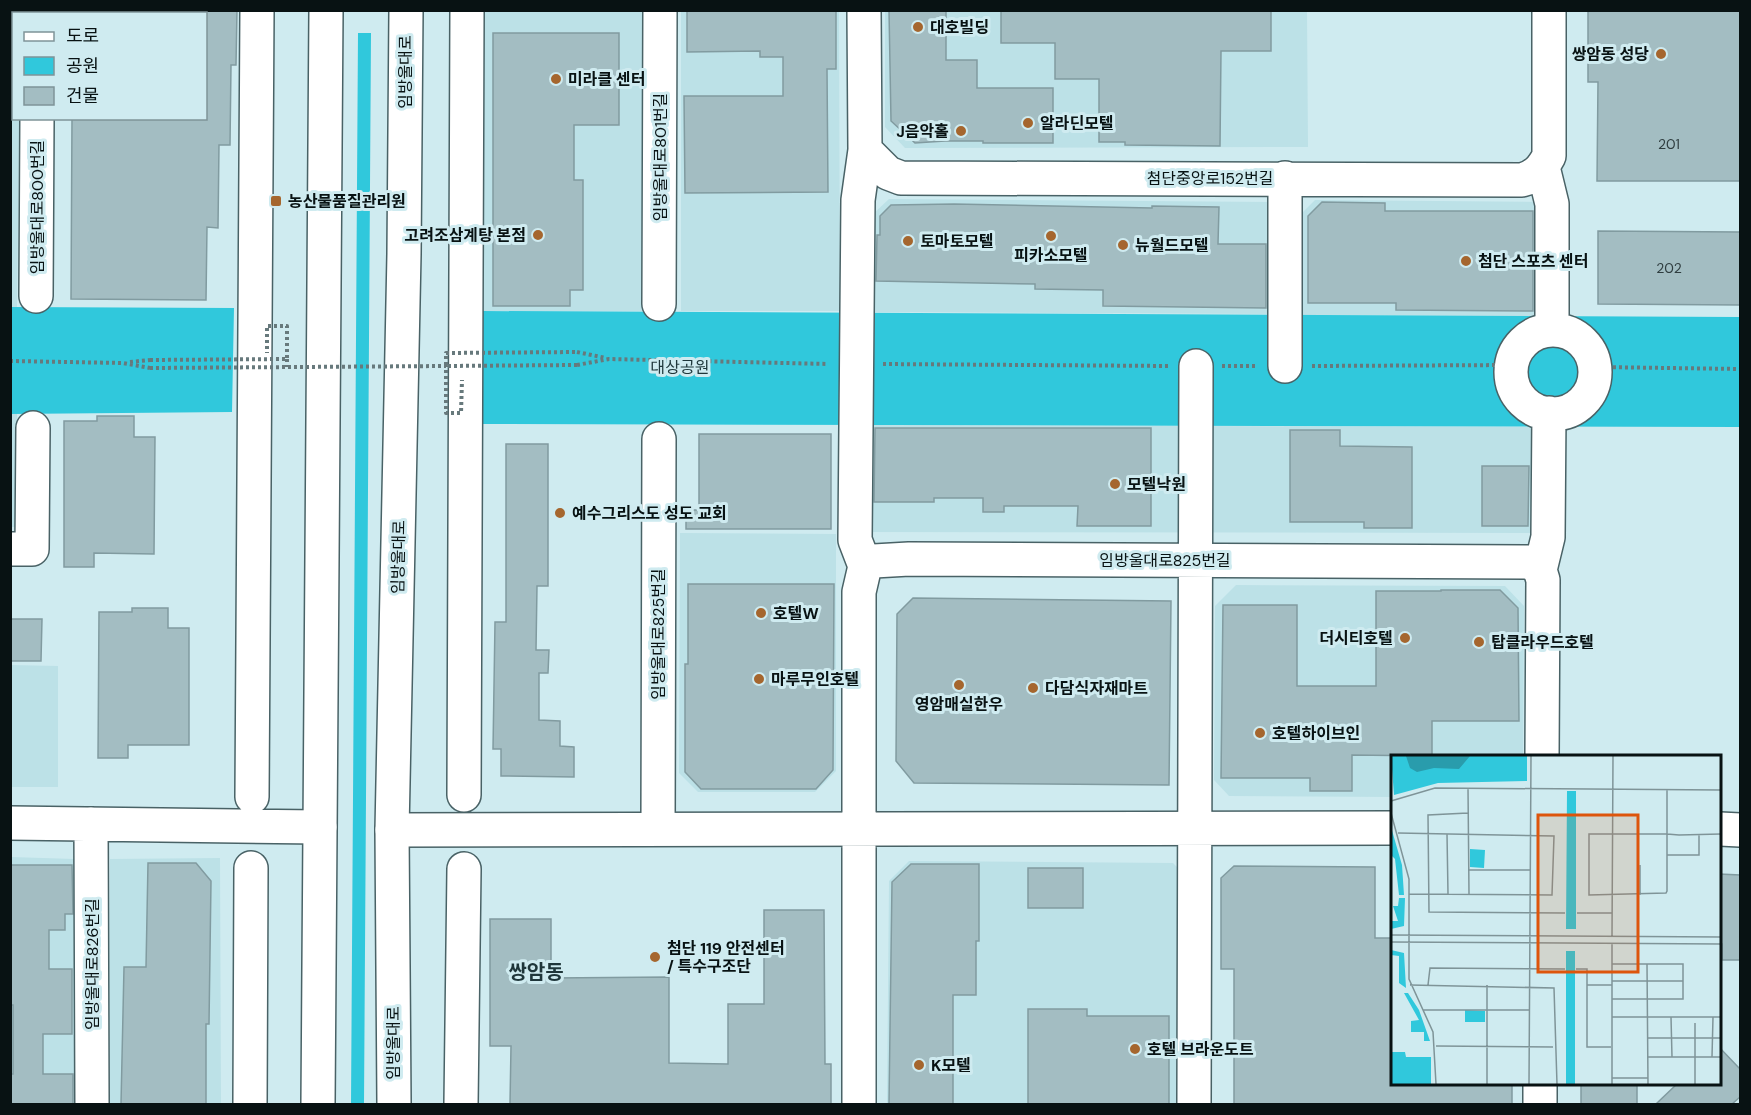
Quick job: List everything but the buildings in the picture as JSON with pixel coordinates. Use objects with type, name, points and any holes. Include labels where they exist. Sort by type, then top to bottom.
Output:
[{"type":"street","points":[[252,797],[257,10]]},
{"type":"street","points":[[318,1104],[326,10]]},
{"type":"street","name":"임방울대로","points":[[394,1104],[392,830],[404,254],[406,10]]},
{"type":"street","points":[[464,795],[467,10]]},
{"type":"street","name":"임방울대로801번길","points":[[659,304],[660,10]]},
{"type":"street","points":[[859,1104],[859,592],[865,566],[855,540],[855,364],[858,200],[865,150],[864,10]]},
{"type":"street","points":[[1549,10],[1550,143],[1549,156],[1543,167],[1552,204],[1552,330]]},
{"type":"street","name":"임방울대로800번길","points":[[36,296],[37,120]]},
{"type":"street","name":"첨단중앙로152번길","points":[[865,150],[888,173],[901,178],[1522,180],[1534,177],[1543,167]]},
{"type":"street","points":[[1285,178],[1285,366]]},
{"type":"street","points":[[1552,330],[1566,332],[1585,345],[1591,355],[1594,379],[1584,400],[1575,408],[1564,412],[1549,413],[1530,407],[1521,399],[1511,377],[1515,354],[1522,344],[1531,336],[1552,330]]},
{"type":"street","points":[[1194,1104],[1196,366]]},
{"type":"street","points":[[1542,755],[1543,580],[1540,570],[1548,537],[1549,413]]},
{"type":"street","points":[[10,549],[32,549],[33,428]]},
{"type":"street","name":"임방울대로825번길","points":[[658,829],[659,439]]},
{"type":"street","name":"임방울대로825번길","points":[[865,566],[874,561],[886,559],[1515,561],[1531,562],[1540,570]]},
{"type":"street","points":[[10,823],[320,827]]},
{"type":"street","name":"임방울대로826번길","points":[[91,824],[92,1104]]},
{"type":"street","points":[[392,830],[1391,828]]},
{"type":"street","points":[[1721,829],[1740,830]]},
{"type":"street","points":[[250,1104],[251,868]]},
{"type":"street","points":[[461,1104],[464,869]]},
{"type":"street","points":[[1540,1085],[1540,1104]]},
{"type":"path","points":[[267,353],[267,326],[287,326],[287,367]]},
{"type":"path","points":[[462,380],[461,413],[446,413],[446,353],[577,352],[609,359],[855,364],[1512,365]]},
{"type":"path","points":[[10,361],[123,363],[150,360],[287,359]]},
{"type":"path","points":[[123,363],[150,368],[577,365],[609,359]]},
{"type":"path","points":[[1594,367],[1740,369]]},
{"type":"shaded area","points":[[10,11],[20,11],[12,12],[12,120],[19,120],[17,307],[10,307]]},
{"type":"shaded area","points":[[482,11],[642,11],[642,311],[482,311]]},
{"type":"shaded area","points":[[681,11],[839,11],[840,311],[681,311]]},
{"type":"shaded area","points":[[885,11],[1307,11],[1308,147],[905,148],[885,127]]},
{"type":"shaded area","points":[[889,199],[1274,202],[1273,314],[871,312],[872,215]]},
{"type":"shaded area","points":[[1315,200],[1541,202],[1540,316],[1299,315],[1300,215]]},
{"type":"shaded area","points":[[11,414],[17,414],[16,527],[11,527]]},
{"type":"shaded area","points":[[863,425],[1535,427],[1535,533],[863,532]]},
{"type":"shaded area","points":[[680,533],[836,534],[836,771],[815,792],[698,792],[679,773]]},
{"type":"shaded area","points":[[1236,585],[1505,586],[1524,606],[1523,755],[1391,755],[1391,797],[1229,796],[1214,780],[1215,606]]},
{"type":"shaded area","points":[[11,665],[58,666],[58,787],[11,787]]},
{"type":"shaded area","points":[[11,857],[74,859],[81,864],[80,1104],[11,1104]]},
{"type":"shaded area","points":[[220,858],[221,1104],[109,1104],[110,859]]},
{"type":"shaded area","points":[[909,861],[1173,863],[1187,877],[1185,1104],[887,1104],[889,881]]},
{"type":"green space","points":[[358,33],[371,33],[364,1104],[351,1104]]},
{"type":"green space","points":[[11,307],[234,308],[232,412],[11,414]]},
{"type":"green space","name":"대상공원","points":[[482,311],[1740,317],[1740,427],[483,424]]},
{"type":"place","name":"대호빌딩","points":[[918,27]]},
{"type":"place","name":"쌍암동 성당","points":[[1661,54]]},
{"type":"place","name":"미라클 센터","points":[[556,79]]},
{"type":"place","name":"알라딘모텔","points":[[1028,123]]},
{"type":"place","name":"J음악홀","points":[[961,131]]},
{"type":"place","name":"농산물품질관리원","points":[[276,201]]},
{"type":"place","name":"고려조삼계탕 본점","points":[[538,235]]},
{"type":"place","name":"피카소모텔","points":[[1051,236]]},
{"type":"place","name":"토마토모텔","points":[[908,241]]},
{"type":"place","name":"뉴월드모텔","points":[[1123,245]]},
{"type":"place","name":"첨단 스포츠 센터","points":[[1466,261]]},
{"type":"place","name":"모텔낙원","points":[[1115,484]]},
{"type":"place","name":"예수그리스도 성도 교회","points":[[560,513]]},
{"type":"place","name":"호텔W","points":[[761,613]]},
{"type":"place","name":"더시티호텔","points":[[1405,638]]},
{"type":"place","name":"탑클라우드호텔","points":[[1479,642]]},
{"type":"place","name":"마루무인호텔","points":[[759,679]]},
{"type":"place","name":"영암매실한우","points":[[959,685]]},
{"type":"place","name":"다담식자재마트","points":[[1033,688]]},
{"type":"place","name":"호텔하이브인","points":[[1260,733]]},
{"type":"place","name":"첨단 119 안전센터 / 특수구조단","points":[[655,957]]},
{"type":"place","name":"호텔 브라운도트","points":[[1135,1049]]},
{"type":"place","name":"K모텔","points":[[919,1065]]},
{"type":"district","name":"쌍암동","points":[[536,972]]}]
